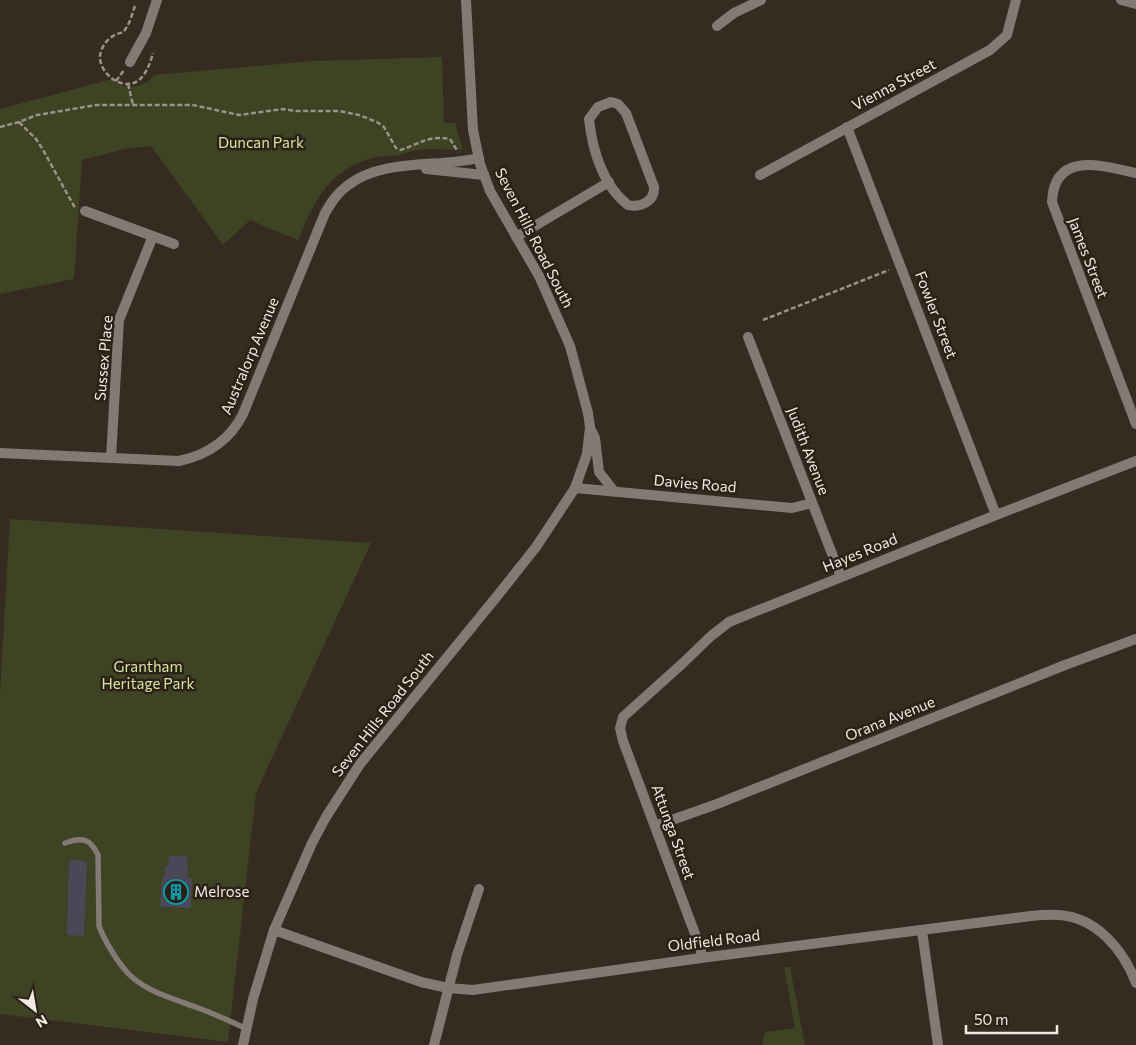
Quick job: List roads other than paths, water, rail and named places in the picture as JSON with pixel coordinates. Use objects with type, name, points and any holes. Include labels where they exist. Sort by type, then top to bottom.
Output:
[{"type":"street","points":[[130,62],[146,33],[157,0]]},
{"type":"street","name":"Seven Hills Road South","points":[[243,1045],[255,991],[274,930],[312,843],[339,795],[360,764],[509,582],[551,526],[575,488],[587,454],[590,427],[586,399],[570,346],[549,296],[498,206],[484,175],[479,158],[473,130],[466,0]]},
{"type":"street","points":[[717,26],[734,14],[761,0]]},
{"type":"street","name":"Vienna Street","points":[[760,175],[990,50],[1007,35],[1016,0]]},
{"type":"street","points":[[1121,0],[1136,4]]},
{"type":"street","points":[[611,102],[618,104],[626,113],[654,187],[654,194],[648,202],[637,206],[630,206],[623,202],[609,182],[597,156],[589,118],[598,107],[611,102]]},
{"type":"street","name":"Fowler Street","points":[[847,127],[996,514]]},
{"type":"street","name":"Australorp Avenue","points":[[0,453],[179,461],[212,449],[227,437],[238,423],[325,213],[334,199],[346,186],[365,175],[378,171],[463,162],[479,158]]},
{"type":"street","name":"James Street","points":[[1136,173],[1092,164],[1076,166],[1067,171],[1056,183],[1052,202],[1136,424]]},
{"type":"street","name":"Australorp Avenue","points":[[405,167],[484,175]]},
{"type":"street","points":[[516,237],[609,182]]},
{"type":"street","points":[[85,211],[174,244]]},
{"type":"street","name":"Sussex Place","points":[[111,458],[119,320],[153,236]]},
{"type":"street","name":"Judith Avenue","points":[[748,337],[841,577]]},
{"type":"street","name":"Seven Hills Road South","points":[[590,427],[595,438],[599,472],[614,491]]},
{"type":"street","name":"Hayes Road","points":[[623,717],[710,636],[729,622],[996,514],[1136,461]]},
{"type":"street","name":"Davies Road","points":[[575,488],[792,508],[812,503]]},
{"type":"street","name":"Orana Avenue","points":[[655,826],[717,804],[1065,665],[1136,639]]},
{"type":"street","name":"Attunga Street","points":[[623,717],[620,726],[623,741],[701,950],[702,958]]},
{"type":"street","points":[[434,1045],[457,955],[479,889]]},
{"type":"street","name":"Oldfield Road","points":[[274,930],[421,982],[448,988],[473,990],[702,958],[1045,915],[1070,916],[1090,924],[1106,936],[1127,963],[1136,983]]},
{"type":"street","points":[[922,931],[938,1045]]},
{"type":"lane","points":[[65,843],[77,838],[94,846],[98,856],[99,926],[117,958],[132,977],[156,992],[247,1029]]},
{"type":"place","name":"Melrose","points":[[176,892]]},
{"type":"park label","name":"Duncan Park","points":[[261,143]]},
{"type":"park label","name":"Grantham Heritage Park","points":[[148,676]]}]
